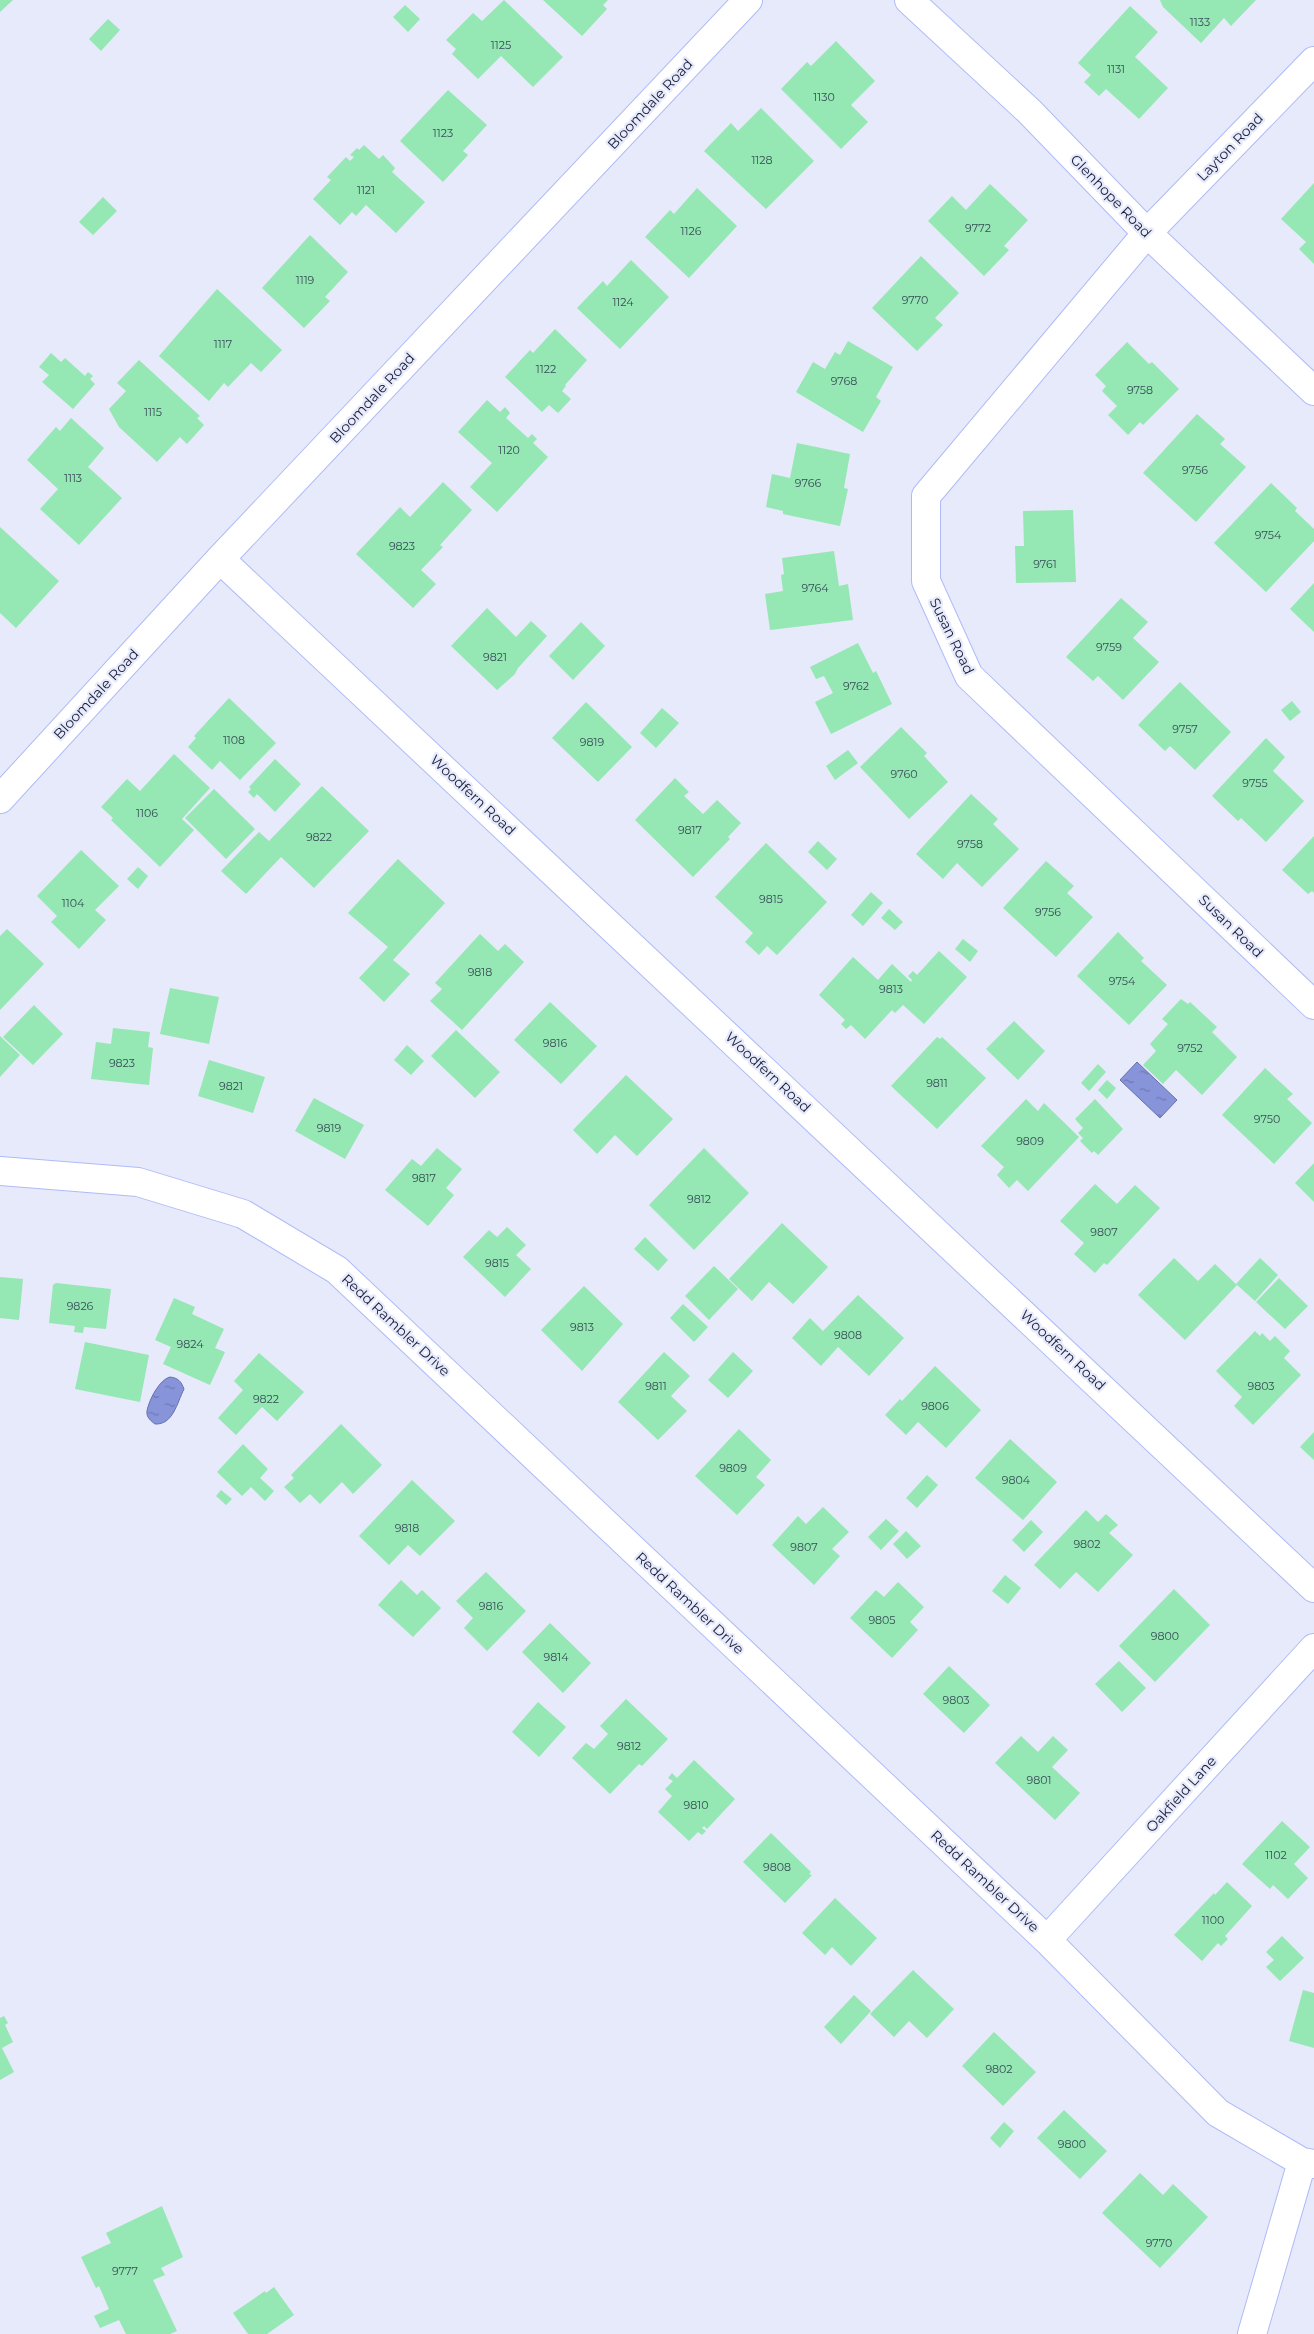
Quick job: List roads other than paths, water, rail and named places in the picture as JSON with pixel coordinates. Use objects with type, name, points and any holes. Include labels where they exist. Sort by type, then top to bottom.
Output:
[{"type":"street","name":"Bloomdale Road","points":[[0,800],[220,559],[748,0]]},
{"type":"street","name":"Glenhope Road","points":[[909,0],[1029,111],[1147,233],[1314,391]]},
{"type":"street","name":"Layton Road","points":[[1147,233],[1314,61]]},
{"type":"street","name":"Susan Road","points":[[1147,233],[926,496],[926,581],[969,676],[1314,1005]]},
{"type":"street","name":"Woodfern Road","points":[[220,559],[1314,1588]]},
{"type":"street","name":"Redd Rambler Drive","points":[[0,1171],[138,1182],[243,1214],[337,1270],[1047,1940],[1218,2113],[1308,2163]]},
{"type":"street","name":"Oakfield Lane","points":[[1047,1940],[1314,1648]]},
{"type":"street","points":[[1252,2334],[1308,2163]]},
{"type":"water","points":[[1137,1062],[1177,1100],[1160,1118],[1120,1080]]},
{"type":"water","points":[[170,1377],[179,1380],[184,1389],[170,1417],[166,1421],[155,1424],[147,1415],[148,1407],[158,1386]]}]
